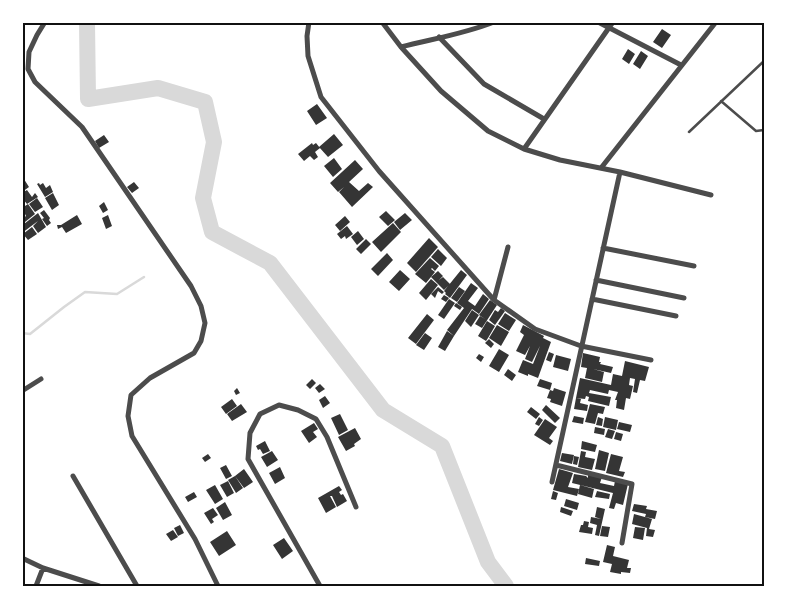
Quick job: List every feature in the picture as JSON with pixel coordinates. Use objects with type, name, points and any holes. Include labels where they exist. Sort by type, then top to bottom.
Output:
[{"type":"street","points":[[46,22],[29,52],[28,69],[34,82],[82,127],[191,286],[201,306],[205,323],[201,341],[194,354],[150,378],[131,395],[128,416],[132,436],[195,539],[218,586]]},
{"type":"street","points":[[309,22],[307,36],[308,56],[321,97],[379,171],[494,300],[535,329],[581,346],[651,360]]},
{"type":"street","points":[[382,22],[401,47],[441,91],[488,132],[524,149],[560,160],[620,172],[711,195]]},
{"type":"street","points":[[401,47],[439,37],[473,31],[494,22]]},
{"type":"street","points":[[598,22],[681,65]]},
{"type":"street","points":[[524,149],[613,22]]},
{"type":"street","points":[[601,168],[716,22]]},
{"type":"street","points":[[439,37],[484,84],[544,119]]},
{"type":"street","points":[[552,482],[620,172]]},
{"type":"street","points":[[494,300],[508,247]]},
{"type":"street","points":[[603,248],[694,266]]},
{"type":"street","points":[[596,280],[684,298]]},
{"type":"street","points":[[592,299],[676,316]]},
{"type":"street","points":[[22,392],[41,379]]},
{"type":"street","points":[[320,586],[248,459],[250,433],[260,414],[278,405],[298,410],[316,419],[327,437],[356,507]]},
{"type":"street","points":[[556,464],[632,484],[622,543]]},
{"type":"street","points":[[73,476],[137,586]]},
{"type":"street","points":[[22,558],[43,568],[99,586]]},
{"type":"street","points":[[36,586],[43,568]]},
{"type":"lane","points":[[689,132],[764,61]]},
{"type":"lane","points":[[721,101],[756,130],[764,130]]},
{"type":"building","points":[[662,29],[671,35],[662,48],[653,42]]},
{"type":"building","points":[[628,49],[635,54],[629,64],[622,59]]},
{"type":"building","points":[[641,51],[648,56],[640,69],[633,64]]},
{"type":"building","points":[[317,104],[327,118],[316,125],[307,111]]},
{"type":"building","points":[[334,134],[343,145],[328,157],[319,147]]},
{"type":"building","points":[[104,135],[109,142],[99,148],[95,141]]},
{"type":"building","points":[[312,143],[313,145],[316,143],[320,148],[315,152],[318,157],[314,160],[310,156],[304,161],[298,154]]},
{"type":"building","points":[[334,158],[342,169],[333,177],[324,166]]},
{"type":"building","points":[[355,160],[363,169],[349,182],[359,191],[368,183],[373,187],[352,207],[339,192],[344,187],[338,192],[330,183]]},
{"type":"building","points":[[22,176],[29,187],[22,192]]},
{"type":"building","points":[[134,182],[139,188],[132,193],[127,187]]},
{"type":"building","points":[[39,183],[40,185],[43,183],[46,188],[50,185],[53,192],[45,197],[37,184]]},
{"type":"building","points":[[27,190],[32,197],[35,193],[38,197],[27,204],[22,198],[22,193]]},
{"type":"building","points":[[53,193],[59,205],[52,210],[45,198]]},
{"type":"building","points":[[37,198],[43,207],[35,212],[29,204]]},
{"type":"building","points":[[104,202],[108,210],[103,213],[99,206]]},
{"type":"building","points":[[28,204],[35,214],[25,222],[22,219],[26,216],[22,208]]},
{"type":"building","points":[[44,210],[51,223],[47,226],[40,213]]},
{"type":"building","points":[[386,211],[395,220],[388,226],[379,217]]},
{"type":"building","points":[[38,213],[46,227],[38,233],[33,226],[38,221],[22,233],[22,222],[24,224]]},
{"type":"building","points":[[405,213],[412,220],[400,230],[394,222]]},
{"type":"building","points":[[77,215],[82,224],[66,233],[62,227],[58,229],[57,225],[61,225]]},
{"type":"building","points":[[108,215],[112,226],[106,229],[102,218]]},
{"type":"building","points":[[345,216],[350,222],[340,231],[335,225]]},
{"type":"building","points":[[393,223],[401,232],[381,252],[372,242]]},
{"type":"building","points":[[347,226],[353,234],[346,239],[345,236],[341,239],[337,234]]},
{"type":"building","points":[[32,227],[37,234],[28,240],[23,234]]},
{"type":"building","points":[[358,231],[364,239],[357,245],[351,237]]},
{"type":"building","points":[[429,238],[438,247],[416,272],[407,263]]},
{"type":"building","points":[[366,239],[371,244],[361,254],[356,249]]},
{"type":"building","points":[[438,249],[447,258],[441,266],[431,257]]},
{"type":"building","points":[[387,253],[393,260],[378,276],[371,269]]},
{"type":"building","points":[[430,258],[439,266],[435,271],[431,269],[435,272],[426,283],[415,274]]},
{"type":"building","points":[[400,270],[410,279],[399,291],[389,282]]},
{"type":"building","points":[[461,270],[467,275],[450,298],[444,291]]},
{"type":"building","points":[[438,271],[443,276],[439,280],[443,277],[450,284],[444,290],[431,277]]},
{"type":"building","points":[[431,279],[438,285],[426,300],[419,293]]},
{"type":"building","points":[[471,283],[478,288],[468,301],[475,306],[483,294],[489,299],[479,314],[472,309],[454,336],[447,330],[464,308],[457,303]]},
{"type":"building","points":[[438,287],[444,292],[442,294],[438,291],[435,298],[431,294]]},
{"type":"building","points":[[459,287],[465,291],[457,302],[451,298]]},
{"type":"building","points":[[444,295],[449,298],[446,302],[441,299]]},
{"type":"building","points":[[449,299],[455,303],[444,319],[438,315]]},
{"type":"building","points":[[490,300],[497,305],[482,328],[475,324],[480,316],[485,319],[479,315]]},
{"type":"building","points":[[456,303],[462,307],[460,310],[454,306]]},
{"type":"building","points":[[501,308],[505,311],[495,325],[489,320],[495,310],[498,312]]},
{"type":"building","points":[[472,310],[479,315],[471,327],[465,321]]},
{"type":"building","points":[[505,313],[516,320],[509,331],[498,324]]},
{"type":"building","points":[[427,314],[434,320],[416,344],[408,338]]},
{"type":"building","points":[[487,321],[495,326],[486,341],[478,336]]},
{"type":"building","points":[[497,325],[509,332],[501,346],[489,338]]},
{"type":"building","points":[[523,325],[551,342],[538,378],[518,372],[523,360],[533,364],[540,346],[532,362],[525,359],[530,346],[525,355],[516,351],[524,335],[520,332]]},
{"type":"building","points":[[447,331],[454,336],[445,351],[438,347]]},
{"type":"building","points":[[425,333],[432,338],[424,350],[416,345]]},
{"type":"building","points":[[489,339],[494,344],[491,348],[485,343]]},
{"type":"building","points":[[499,349],[509,355],[499,372],[489,366]]},
{"type":"building","points":[[549,352],[554,354],[551,362],[546,360]]},
{"type":"building","points":[[583,353],[600,357],[600,364],[613,367],[611,373],[593,369],[604,372],[602,382],[585,378],[587,368],[581,367]]},
{"type":"building","points":[[479,354],[484,357],[481,362],[476,358]]},
{"type":"building","points":[[556,355],[571,359],[568,371],[553,367]]},
{"type":"building","points":[[625,361],[649,367],[645,381],[640,380],[637,393],[633,392],[635,379],[630,378],[629,385],[633,386],[630,399],[626,398],[624,410],[616,408],[617,400],[615,400],[618,392],[609,390],[608,394],[590,390],[589,393],[611,397],[609,406],[588,401],[589,397],[586,396],[585,399],[576,398],[580,378],[611,385],[613,374],[622,376]]},
{"type":"building","points":[[508,369],[516,375],[512,381],[504,375]]},
{"type":"building","points":[[312,379],[316,383],[310,389],[306,385]]},
{"type":"building","points":[[540,379],[552,383],[550,390],[537,386]]},
{"type":"building","points":[[320,384],[325,389],[319,393],[315,388]]},
{"type":"building","points":[[237,388],[240,393],[236,395],[234,391]]},
{"type":"building","points":[[554,388],[566,392],[562,406],[550,402],[551,399],[547,398],[550,390],[553,391]]},
{"type":"building","points":[[325,396],[330,403],[323,408],[319,400]]},
{"type":"building","points":[[576,398],[581,399],[580,403],[588,405],[587,411],[574,409]]},
{"type":"building","points":[[232,399],[237,406],[226,414],[221,407]]},
{"type":"building","points":[[241,404],[247,412],[232,421],[227,414]]},
{"type":"building","points":[[590,404],[605,407],[603,414],[598,413],[595,424],[585,422]]},
{"type":"building","points":[[546,405],[560,418],[555,423],[542,410]]},
{"type":"building","points":[[531,407],[540,414],[536,419],[527,412]]},
{"type":"building","points":[[340,414],[348,430],[339,435],[331,418]]},
{"type":"building","points":[[574,416],[584,418],[583,424],[572,422]]},
{"type":"building","points":[[539,417],[543,420],[539,426],[535,424]]},
{"type":"building","points":[[598,417],[603,419],[602,426],[596,425]]},
{"type":"building","points":[[605,417],[618,420],[616,430],[603,427]]},
{"type":"building","points":[[545,419],[557,427],[549,438],[553,441],[550,445],[534,435]]},
{"type":"building","points":[[619,422],[632,425],[630,432],[617,429]]},
{"type":"building","points":[[314,423],[318,429],[313,432],[317,437],[309,443],[301,431]]},
{"type":"building","points":[[595,427],[605,429],[604,435],[594,433]]},
{"type":"building","points":[[355,428],[361,439],[354,444],[355,446],[346,451],[338,437]]},
{"type":"building","points":[[608,429],[615,431],[612,439],[605,437]]},
{"type":"building","points":[[616,432],[623,434],[621,441],[614,439]]},
{"type":"building","points":[[265,441],[270,451],[263,454],[256,446]]},
{"type":"building","points":[[582,441],[597,445],[595,452],[581,449]]},
{"type":"building","points":[[599,450],[609,453],[605,471],[595,469]]},
{"type":"building","points":[[272,451],[278,460],[267,467],[261,457]]},
{"type":"building","points":[[581,451],[586,452],[585,457],[595,459],[592,470],[578,467]]},
{"type":"building","points":[[562,453],[574,455],[572,464],[560,461]]},
{"type":"building","points":[[208,454],[211,458],[205,462],[202,458]]},
{"type":"building","points":[[611,454],[623,457],[619,471],[625,472],[623,477],[606,473]]},
{"type":"building","points":[[574,456],[579,457],[577,465],[573,464]]},
{"type":"building","points":[[226,465],[232,476],[226,479],[220,468]]},
{"type":"building","points":[[280,467],[285,478],[275,484],[269,473]]},
{"type":"building","points":[[244,469],[253,482],[244,488],[235,476]]},
{"type":"building","points":[[559,469],[573,473],[568,487],[579,489],[577,496],[553,490]]},
{"type":"building","points":[[574,474],[588,478],[588,474],[602,477],[600,483],[614,486],[615,481],[628,484],[623,505],[616,503],[614,509],[609,508],[613,493],[572,483]]},
{"type":"building","points":[[235,476],[243,488],[236,493],[228,480]]},
{"type":"building","points":[[228,481],[234,493],[227,497],[220,485]]},
{"type":"building","points":[[215,485],[223,499],[215,504],[206,490]]},
{"type":"building","points":[[580,485],[594,489],[592,498],[578,494]]},
{"type":"building","points":[[339,486],[342,490],[339,492],[341,495],[343,494],[347,501],[337,507],[332,496],[330,496],[336,507],[326,513],[318,498]]},
{"type":"building","points":[[553,491],[558,493],[556,500],[551,499]]},
{"type":"building","points":[[597,491],[610,494],[609,499],[595,497]]},
{"type":"building","points":[[194,492],[197,497],[188,502],[185,497]]},
{"type":"building","points":[[566,499],[579,503],[577,510],[564,506]]},
{"type":"building","points":[[225,502],[232,515],[223,520],[216,508]]},
{"type":"building","points":[[634,504],[647,506],[646,509],[657,511],[655,519],[645,517],[646,514],[632,511]]},
{"type":"building","points":[[561,507],[573,511],[571,516],[560,512]]},
{"type":"building","points":[[597,507],[605,509],[599,536],[595,535],[597,525],[590,523],[591,517],[601,519],[595,517]]},
{"type":"building","points":[[213,508],[218,515],[212,519],[214,522],[211,524],[204,513]]},
{"type":"building","points":[[634,514],[652,519],[649,529],[655,530],[653,537],[646,536],[647,528],[632,524]]},
{"type":"building","points":[[584,521],[589,522],[588,527],[593,528],[592,534],[579,532]]},
{"type":"building","points":[[180,525],[184,533],[178,536],[174,528]]},
{"type":"building","points":[[602,526],[610,527],[608,537],[600,536]]},
{"type":"building","points":[[635,527],[645,528],[643,540],[633,538]]},
{"type":"building","points":[[173,530],[178,537],[171,541],[166,534]]},
{"type":"building","points":[[227,531],[236,545],[219,556],[210,542]]},
{"type":"building","points":[[284,538],[293,551],[282,559],[273,545]]},
{"type":"building","points":[[607,545],[615,547],[613,556],[629,560],[627,568],[631,568],[630,573],[610,572],[612,564],[603,562]]},
{"type":"building","points":[[586,558],[600,561],[599,566],[585,564]]},
{"type":"waterway","points":[[87,22],[88,99],[158,88],[205,102],[214,142],[203,198],[212,232],[270,263],[383,410],[442,446],[488,562],[506,586]]},
{"type":"waterway","points":[[22,333],[30,334],[85,292],[117,294],[144,277]]}]
